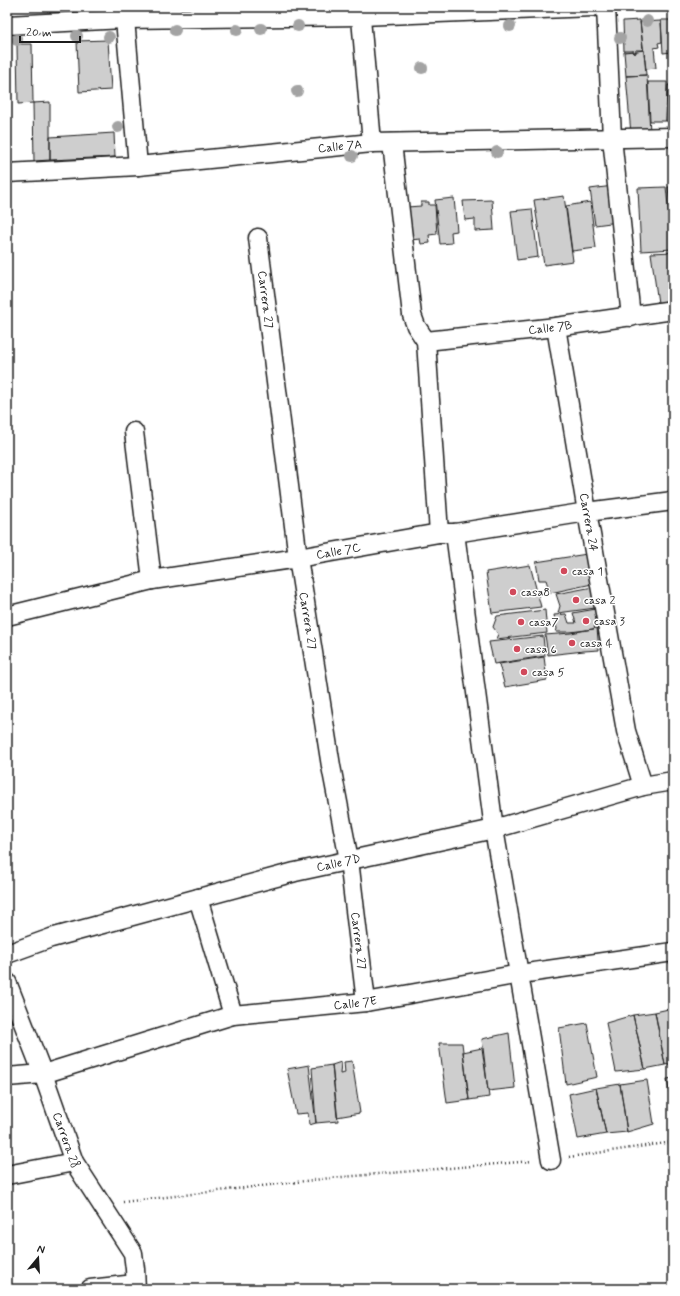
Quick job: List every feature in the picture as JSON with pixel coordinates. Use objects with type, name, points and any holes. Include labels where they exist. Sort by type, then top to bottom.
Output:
[{"type":"street","points":[[7,25],[124,13],[593,7]]},
{"type":"street","points":[[606,7],[612,138],[631,317]]},
{"type":"street","points":[[360,11],[372,143]]},
{"type":"street","points":[[124,13],[138,166]]},
{"type":"street","name":"Calle 7A","points":[[7,172],[138,166],[372,143],[673,137]]},
{"type":"street","points":[[392,143],[412,315],[418,330],[426,341],[447,533],[494,829],[551,1160]]},
{"type":"street","name":"Carrera 27","points":[[258,238],[298,558],[331,766],[349,860],[366,1002]]},
{"type":"street","name":"Calle 7B","points":[[426,341],[556,327],[673,310]]},
{"type":"street","name":"Carrera 24","points":[[556,327],[626,731],[643,786]]},
{"type":"street","points":[[134,432],[152,580]]},
{"type":"street","name":"Calle 7C","points":[[7,616],[152,580],[298,558],[447,533],[673,501]]},
{"type":"street","name":"Calle 7D","points":[[7,954],[51,938],[295,872],[494,829],[643,786],[673,781]]},
{"type":"street","points":[[198,898],[233,1014]]},
{"type":"street","name":"Calle 7E","points":[[7,1077],[43,1074],[233,1014],[366,1002],[520,974],[673,952]]},
{"type":"street","name":"Carrera 28","points":[[7,982],[43,1074],[74,1162],[132,1254],[135,1269],[135,1286]]},
{"type":"street","points":[[7,1175],[74,1162]]},
{"type":"street","points":[[90,1289],[135,1286]]},
{"type":"path","points":[[101,1204],[331,1178],[551,1160],[673,1142]]},
{"type":"building","points":[[640,20],[643,50],[636,50],[635,53],[634,51],[624,51],[623,21]]},
{"type":"building","points":[[661,20],[673,20],[673,61],[672,52],[663,53]]},
{"type":"building","points":[[661,21],[662,42],[658,43],[659,47],[654,48],[656,68],[646,69],[640,22]]},
{"type":"building","points":[[108,40],[111,90],[79,92],[77,41]]},
{"type":"building","points":[[17,44],[32,44],[33,103],[18,104]]},
{"type":"building","points":[[644,50],[646,75],[626,76],[624,52],[634,51],[633,53],[635,54],[637,51]]},
{"type":"building","points":[[647,75],[650,133],[631,134],[626,76]]},
{"type":"building","points":[[648,82],[667,82],[666,121],[650,121]]},
{"type":"building","points":[[668,85],[673,85],[673,122],[666,121]]},
{"type":"building","points":[[50,102],[50,160],[34,161],[33,103]]},
{"type":"building","points":[[114,133],[115,157],[50,160],[50,137]]},
{"type":"building","points":[[613,186],[618,222],[595,225],[590,189]]},
{"type":"building","points":[[666,187],[673,249],[641,251],[638,188]]},
{"type":"building","points":[[668,187],[673,187],[673,232]]},
{"type":"building","points":[[564,196],[573,261],[544,265],[534,200]]},
{"type":"building","points":[[454,198],[457,231],[451,232],[452,243],[440,244],[435,200]]},
{"type":"building","points":[[492,200],[494,230],[475,231],[475,219],[465,220],[463,201]]},
{"type":"building","points":[[421,202],[429,202],[429,205],[435,205],[437,234],[429,235],[430,243],[421,244],[420,239],[410,240],[407,207],[421,206]]},
{"type":"building","points":[[590,202],[596,248],[572,251],[566,206]]},
{"type":"building","points":[[532,209],[538,257],[517,260],[511,211]]},
{"type":"building","points":[[673,252],[673,302],[658,303],[651,253]]},
{"type":"building","name":"casa 1","points":[[587,554],[592,584],[550,593],[546,580],[539,580],[536,562]]},
{"type":"building","name":"casa8","points":[[530,565],[541,607],[492,613],[486,572]]},
{"type":"building","name":"casa 2","points":[[593,587],[595,608],[558,613],[560,606],[556,594]]},
{"type":"building","name":"casa 3","points":[[596,609],[594,629],[556,632],[557,629],[554,615],[566,614],[569,623],[576,623],[573,613]]},
{"type":"building","name":"casa7","points":[[545,610],[547,633],[496,639],[498,634],[493,627],[497,616]]},
{"type":"building","name":"casa 4","points":[[597,628],[599,650],[548,655],[545,635],[571,633]]},
{"type":"building","name":"casa 6","points":[[543,636],[545,656],[494,664],[489,642]]},
{"type":"building","name":"casa 5","points":[[544,657],[547,680],[505,687],[499,664]]},
{"type":"building","points":[[673,1008],[673,1063],[665,1065],[655,1012]]},
{"type":"building","points":[[655,1012],[665,1065],[645,1069],[633,1015]]},
{"type":"building","points":[[633,1015],[645,1069],[616,1072],[606,1023]]},
{"type":"building","points":[[587,1023],[597,1077],[566,1084],[559,1028]]},
{"type":"building","points":[[509,1033],[515,1088],[488,1091],[482,1039]]},
{"type":"building","points":[[439,1043],[462,1043],[469,1100],[447,1103]]},
{"type":"building","points":[[482,1048],[489,1097],[469,1100],[463,1052]]},
{"type":"building","points":[[352,1061],[360,1113],[337,1117],[332,1065],[341,1062],[340,1074],[345,1073],[344,1062]]},
{"type":"building","points":[[309,1065],[316,1123],[309,1125],[308,1113],[296,1114],[287,1069]]},
{"type":"building","points":[[332,1065],[338,1121],[316,1123],[312,1068]]},
{"type":"building","points":[[673,1078],[673,1113],[667,1079]]},
{"type":"building","points":[[647,1080],[654,1124],[627,1132],[620,1084]]},
{"type":"building","points":[[620,1084],[627,1132],[606,1134],[596,1088]]},
{"type":"building","points":[[596,1088],[606,1134],[578,1139],[569,1094]]},
{"type":"place","name":"casa 1","points":[[564,571]]},
{"type":"place","name":"casa8","points":[[513,592]]},
{"type":"place","name":"casa 2","points":[[576,600]]},
{"type":"place","name":"casa 3","points":[[586,621]]},
{"type":"place","name":"casa7","points":[[521,622]]},
{"type":"place","name":"casa 4","points":[[572,643]]},
{"type":"place","name":"casa 6","points":[[517,649]]},
{"type":"place","name":"casa 5","points":[[524,672]]}]
